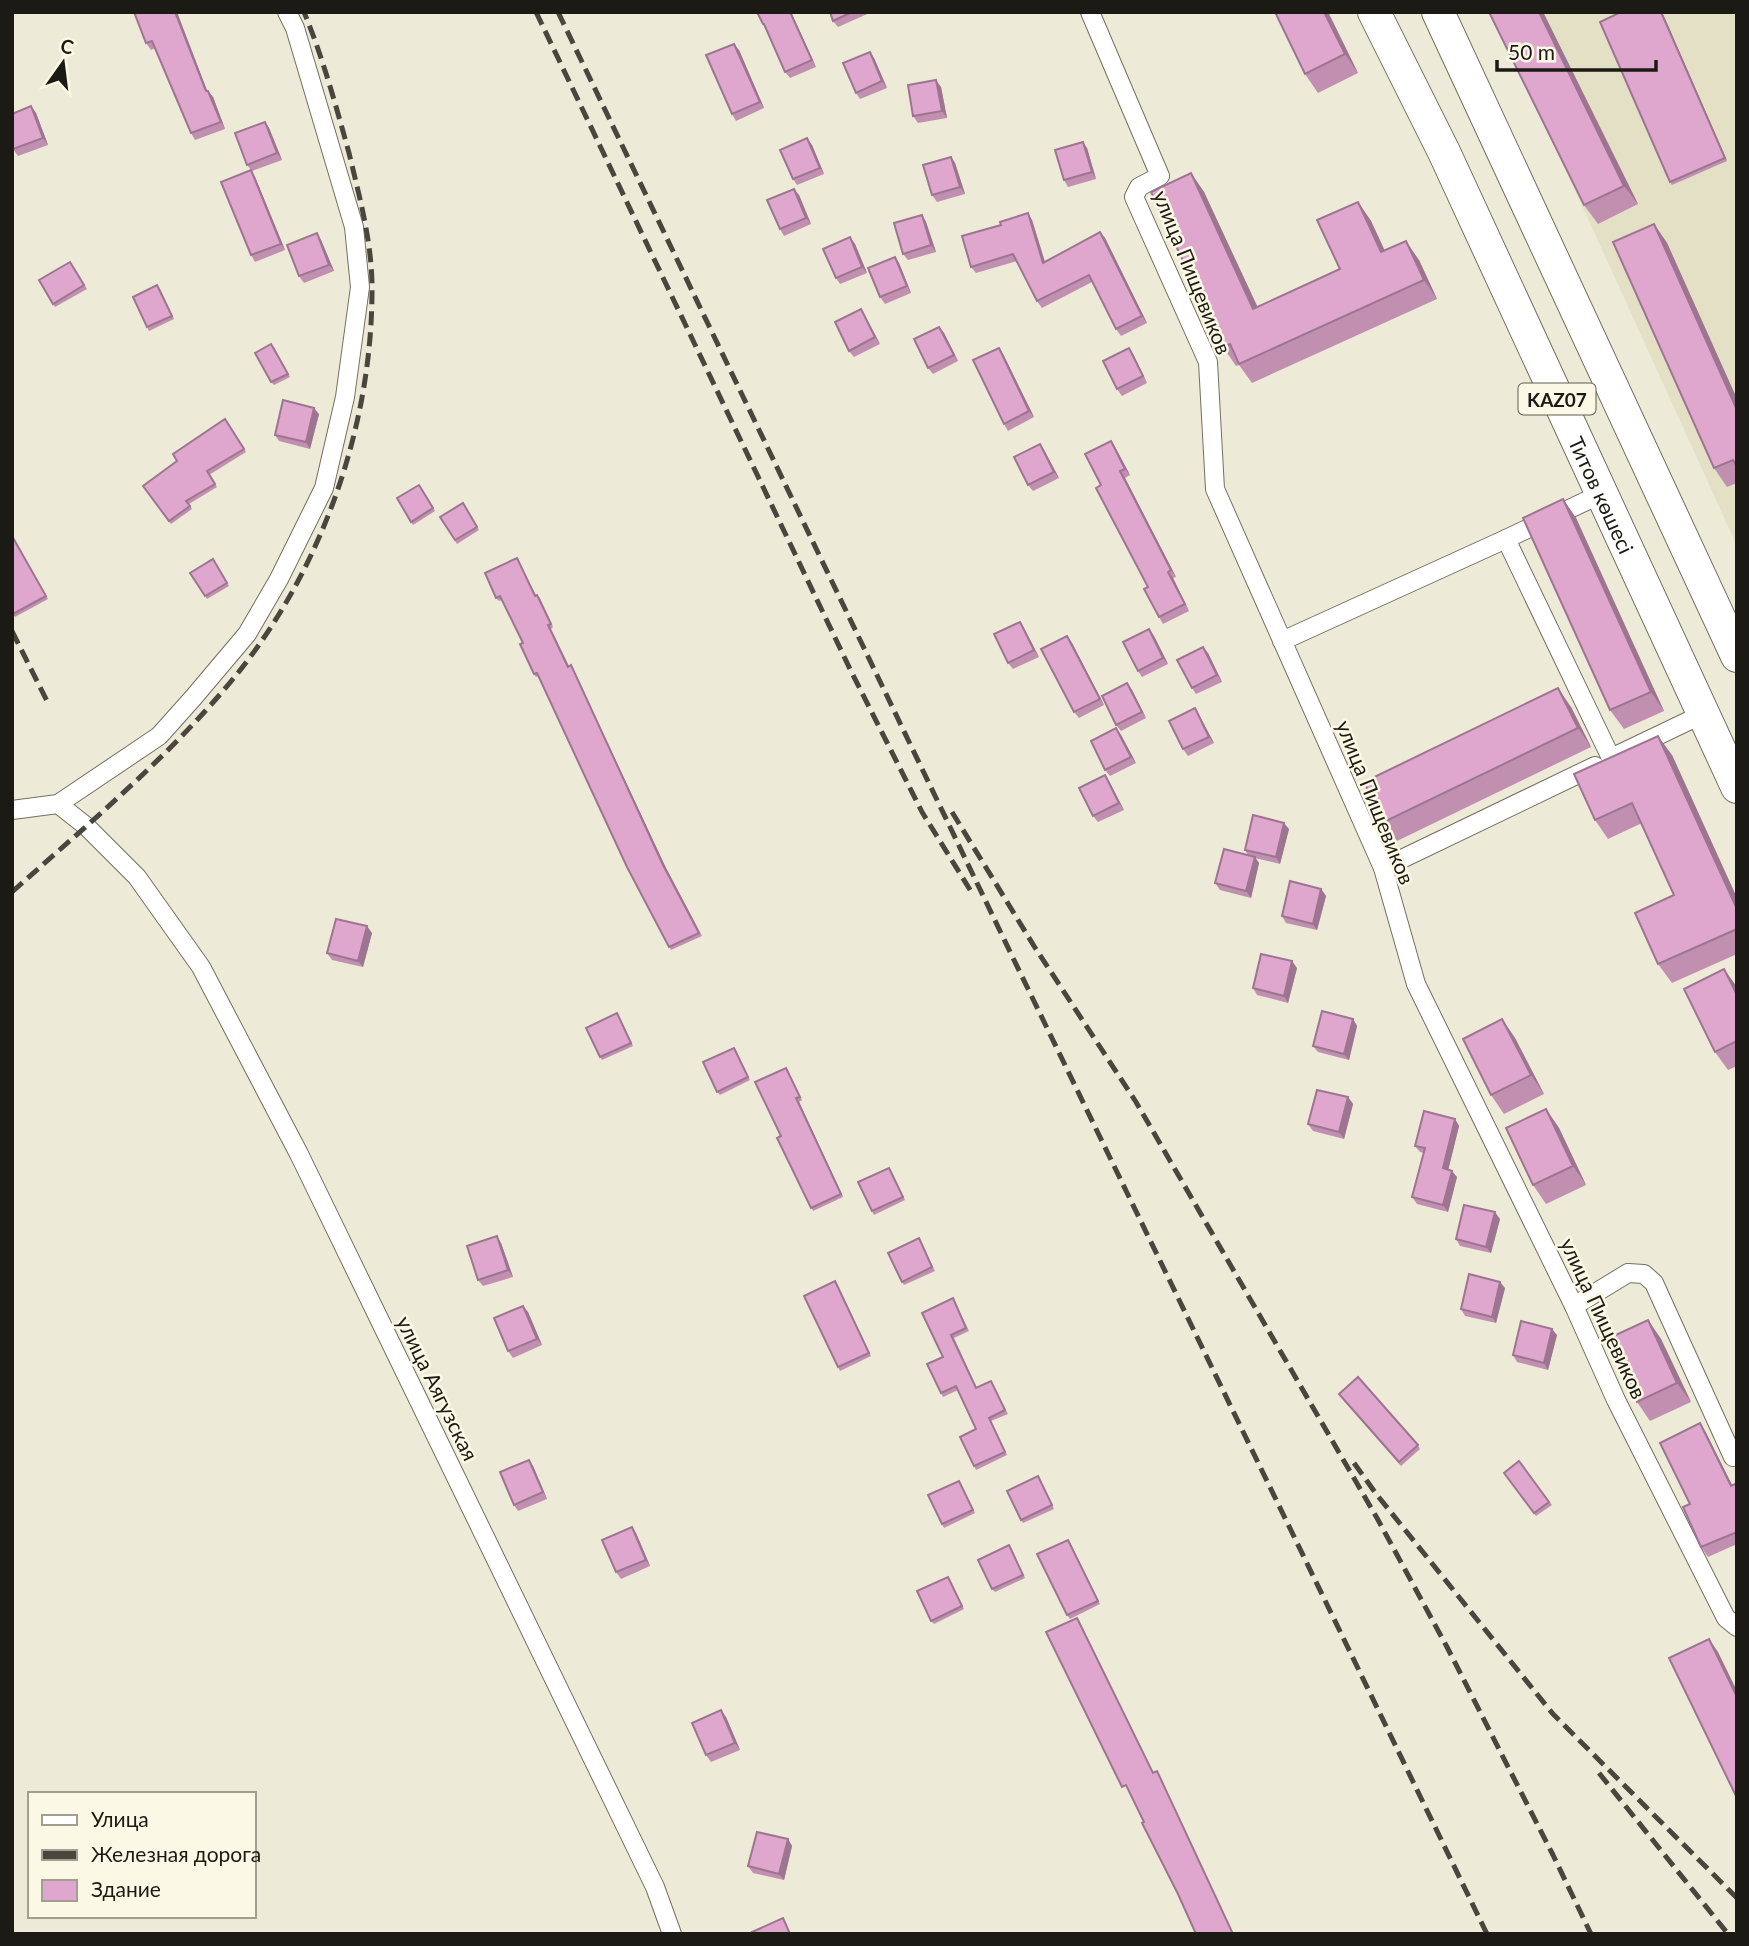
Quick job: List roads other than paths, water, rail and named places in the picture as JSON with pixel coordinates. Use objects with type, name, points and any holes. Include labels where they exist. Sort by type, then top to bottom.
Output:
[{"type":"highway","name":"Титов көшесі","points":[[1374,12],[1450,164],[1737,787]]},
{"type":"highway","name":"KAZ07","points":[[1438,12],[1737,656]]},
{"type":"street","points":[[12,810],[58,804],[159,736],[247,634],[279,579],[324,488],[345,397],[359,287],[354,227],[295,28],[287,12]]},
{"type":"street","name":"улица Пищевиков","points":[[1090,12],[1160,176],[1139,187],[1133,197],[1208,362],[1215,489],[1383,868],[1416,984],[1574,1306],[1616,1400],[1726,1618],[1737,1627]]},
{"type":"street","points":[[1282,641],[1601,494]]},
{"type":"street","points":[[1506,539],[1611,758]]},
{"type":"street","points":[[1383,868],[1703,714]]},
{"type":"street","name":"улица Аягузская","points":[[58,804],[86,826],[137,877],[201,967],[299,1154],[655,1887],[672,1934]]},
{"type":"street","points":[[1574,1306],[1628,1273],[1644,1274],[1654,1283],[1733,1457]]},
{"type":"railway","points":[[12,892],[155,763],[233,679],[264,638],[291,593],[315,547],[335,498],[351,448],[362,397],[369,346],[372,276],[365,223],[349,153],[323,64],[304,12]]},
{"type":"railway","points":[[536,12],[850,669],[922,812],[972,893]]},
{"type":"railway","points":[[558,12],[1487,1934]]},
{"type":"railway","points":[[12,631],[48,703]]},
{"type":"railway","points":[[952,812],[1034,946],[1136,1102],[1377,1518],[1447,1647],[1591,1934]]},
{"type":"railway","points":[[1354,1463],[1553,1714],[1737,1898]]},
{"type":"railway","points":[[1599,1773],[1728,1934]]}]
